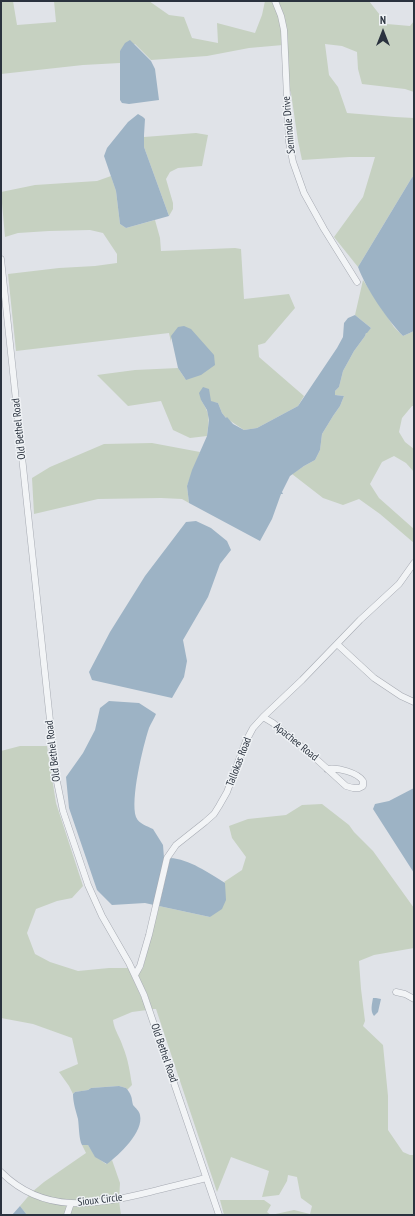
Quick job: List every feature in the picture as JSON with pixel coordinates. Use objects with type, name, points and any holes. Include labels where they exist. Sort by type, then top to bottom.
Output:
[{"type":"street","name":"Seminole Drive","points":[[275,1],[281,16],[284,30],[289,142],[293,162],[304,193],[324,229],[357,282]]},
{"type":"street","name":"Old Bethel Road","points":[[1,259],[56,777],[63,811],[92,896],[135,975],[148,1004],[219,1215]]},
{"type":"street","name":"Tallokas Road","points":[[135,975],[140,966],[147,942],[167,858],[176,845],[205,822],[216,811],[227,792],[246,741],[253,728],[360,620],[399,584],[414,563]]},
{"type":"street","points":[[337,644],[374,678],[401,696],[414,702]]},
{"type":"street","name":"Apachee Road","points":[[263,717],[273,723],[348,787],[359,788],[363,786],[363,781],[360,776],[336,768],[327,769]]},
{"type":"street","points":[[396,992],[405,994],[414,999]]},
{"type":"street","name":"Sioux Circle","points":[[1,1172],[12,1182],[27,1191],[47,1198],[82,1204],[103,1202],[206,1178]]},
{"type":"street","points":[[67,1215],[70,1203]]},
{"type":"green space","points":[[1,1],[13,1],[17,25],[56,22],[54,1],[149,1],[169,15],[184,17],[192,38],[218,43],[217,23],[255,33],[262,15],[265,1],[272,1],[279,17],[283,45],[249,48],[207,56],[151,60],[135,44],[120,51],[120,63],[83,65],[1,74]]},
{"type":"green space","points":[[278,1],[369,1],[387,24],[410,26],[414,21],[414,92],[405,89],[362,84],[358,69],[357,52],[342,46],[325,44],[329,75],[338,87],[347,113],[414,118],[414,175],[358,267],[334,237],[363,197],[375,157],[302,160],[289,88]]},
{"type":"green space","points":[[196,133],[208,135],[202,166],[178,168],[170,172],[166,179],[173,203],[173,209],[169,216],[144,147],[144,137]]},
{"type":"green space","points":[[111,176],[116,191],[120,224],[126,228],[155,220],[160,238],[161,251],[241,249],[244,299],[289,294],[295,308],[265,343],[258,345],[259,357],[304,396],[298,406],[257,428],[244,430],[226,418],[218,403],[201,400],[208,414],[207,436],[190,438],[173,430],[161,401],[128,406],[97,375],[135,370],[178,368],[186,380],[169,333],[16,351],[8,274],[117,263],[117,254],[103,233],[90,230],[18,233],[5,237],[1,192],[35,185],[97,181]]},
{"type":"green space","points":[[363,280],[394,327],[403,336],[414,331],[414,406],[412,406],[402,418],[399,432],[405,442],[414,449],[414,472],[406,463],[394,456],[382,462],[370,484],[379,498],[414,529],[414,543],[380,514],[359,499],[343,505],[323,498],[292,474],[315,460],[320,450],[322,434],[340,406],[344,396],[335,395],[335,391],[339,387],[343,371],[366,332],[371,328],[355,315]]},
{"type":"green space","points":[[152,443],[200,452],[187,486],[189,503],[182,499],[161,498],[98,499],[34,514],[32,478],[50,467],[104,444]]},
{"type":"green space","points":[[20,746],[47,746],[56,803],[83,886],[72,898],[57,901],[36,909],[27,933],[35,954],[50,962],[78,971],[128,968],[147,1010],[132,1012],[113,1020],[130,1070],[132,1085],[127,1090],[126,1088],[119,1086],[91,1088],[88,1090],[75,1092],[73,1094],[59,1072],[78,1064],[72,1038],[33,1024],[1,1018],[1,751]]},
{"type":"green space","points":[[322,804],[349,825],[373,851],[414,908],[414,948],[374,955],[359,961],[365,1021],[363,1026],[383,1045],[388,1096],[388,1130],[403,1152],[414,1155],[414,1215],[271,1215],[294,1210],[310,1214],[312,1206],[301,1198],[297,1177],[288,1175],[287,1181],[279,1195],[262,1197],[269,1171],[231,1157],[217,1192],[156,1009],[152,1009],[138,975],[143,968],[159,906],[210,917],[225,883],[224,882],[242,870],[246,857],[232,838],[229,826],[248,819],[286,815],[302,805]]},
{"type":"green space","points":[[82,1145],[88,1145],[95,1156],[106,1164],[112,1160],[120,1183],[119,1201],[121,1215],[27,1215],[20,1206],[32,1192],[44,1182],[86,1153]]},
{"type":"green space","points":[[220,1200],[264,1200],[271,1205],[267,1212],[271,1215],[224,1215]]},
{"type":"water","points":[[130,40],[151,61],[155,69],[159,100],[129,104],[122,103],[120,100],[120,51],[125,43]]},
{"type":"water","points":[[138,114],[145,119],[144,147],[169,216],[126,228],[120,224],[116,191],[104,156],[107,148],[128,122]]},
{"type":"water","points":[[414,175],[414,331],[403,336],[390,321],[366,285],[358,267]]},
{"type":"water","points":[[355,315],[371,328],[354,351],[343,371],[339,387],[335,391],[335,395],[344,396],[340,406],[322,434],[320,450],[315,460],[290,476],[282,492],[283,494],[281,494],[272,519],[260,541],[189,503],[187,486],[192,470],[207,436],[209,420],[207,410],[199,393],[203,387],[209,389],[211,401],[218,403],[222,413],[233,424],[244,430],[257,428],[298,406],[337,348],[343,337],[344,323],[348,318]]},
{"type":"water","points":[[184,326],[191,329],[214,355],[215,365],[201,375],[186,380],[178,368],[171,336],[178,327]]},
{"type":"water","points":[[196,521],[211,528],[227,541],[231,550],[220,564],[208,597],[183,640],[187,661],[184,677],[172,698],[92,680],[89,672],[110,632],[145,576],[186,522]]},
{"type":"water","points":[[109,701],[139,703],[156,714],[149,728],[144,747],[138,773],[135,798],[137,819],[153,829],[163,845],[164,858],[154,905],[145,903],[112,905],[97,890],[69,808],[66,777],[83,753],[95,730],[100,708]]},
{"type":"water","points":[[414,788],[414,873],[373,809],[375,804],[389,801]]},
{"type":"water","points":[[170,858],[192,864],[225,883],[226,900],[222,909],[210,917],[159,906]]},
{"type":"water","points":[[373,998],[381,999],[378,1012],[374,1016],[372,1010]]},
{"type":"water","points":[[119,1086],[126,1088],[130,1093],[133,1105],[140,1113],[140,1122],[138,1129],[130,1142],[107,1164],[95,1157],[88,1145],[82,1145],[73,1094],[75,1092],[88,1090],[91,1088]]},
{"type":"water","points":[[20,1206],[27,1215],[12,1215]]}]
